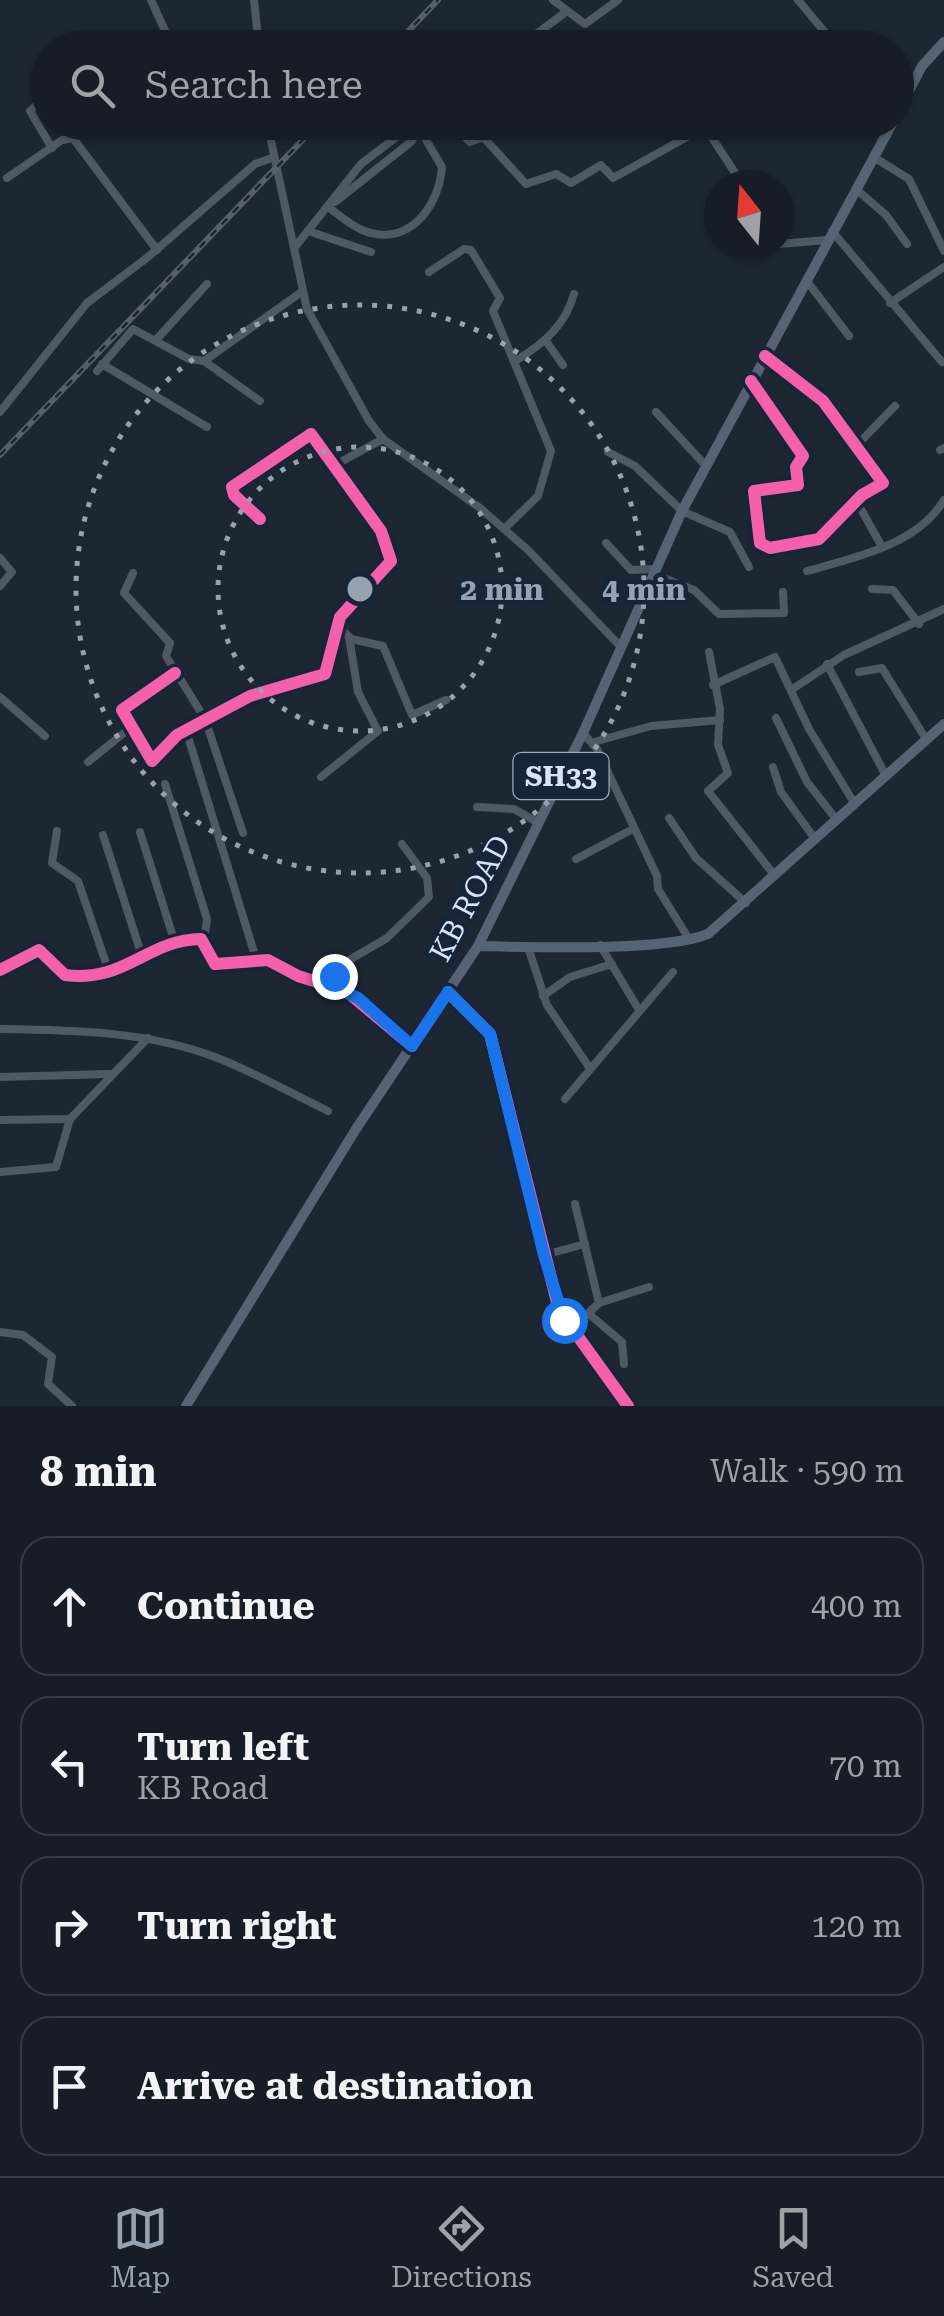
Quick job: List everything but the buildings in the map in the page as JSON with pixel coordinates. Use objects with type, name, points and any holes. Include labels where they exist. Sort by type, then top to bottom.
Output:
[{"type":"main road","name":"KB ROAD","points":[[914,82],[922,66],[944,42]]},
{"type":"main road","name":"KB ROAD","points":[[186,1406],[356,1128],[478,946],[583,733],[682,511],[884,140]]},
{"type":"main road","points":[[478,946],[600,945],[690,939],[715,930],[944,724]]},
{"type":"street","points":[[151,0],[165,30]]},
{"type":"street","points":[[254,0],[257,30]]},
{"type":"street","points":[[553,0],[585,24],[618,0]]},
{"type":"street","points":[[798,0],[823,30]]},
{"type":"street","points":[[542,30],[566,12]]},
{"type":"street","points":[[47,140],[52,148]]},
{"type":"street","points":[[8,178],[64,140]]},
{"type":"street","points":[[76,140],[157,250]]},
{"type":"street","points":[[270,140],[303,290],[321,338],[383,440],[504,529],[620,646]]},
{"type":"street","points":[[295,247],[371,155],[394,140]]},
{"type":"street","points":[[326,209],[412,140]]},
{"type":"street","points":[[326,209],[371,232],[404,229],[426,216],[436,201],[442,167],[427,140]]},
{"type":"street","points":[[486,140],[526,184],[556,174],[571,183],[601,165],[613,178],[682,140]]},
{"type":"street","points":[[715,140],[734,170]]},
{"type":"street","points":[[0,412],[87,303],[157,250],[238,178],[272,158]]},
{"type":"street","points":[[875,158],[909,179],[944,250]]},
{"type":"street","points":[[857,190],[890,220],[908,244]]},
{"type":"street","points":[[308,231],[371,252]]},
{"type":"street","points":[[794,242],[830,236],[908,326],[919,329],[942,362]]},
{"type":"street","points":[[429,272],[464,249],[471,250],[500,298],[492,309],[517,360],[551,456],[538,496],[504,529]]},
{"type":"street","points":[[890,303],[944,267]]},
{"type":"street","points":[[806,280],[849,336]]},
{"type":"street","points":[[156,340],[207,284]]},
{"type":"street","points":[[204,362],[303,290]]},
{"type":"street","points":[[517,360],[546,341],[567,314],[574,294]]},
{"type":"street","points":[[207,427],[100,368],[130,330],[189,359],[204,362],[260,400]]},
{"type":"street","points":[[546,341],[563,364]]},
{"type":"street","points":[[751,381],[803,456],[796,468],[798,484],[754,491],[762,547],[824,536],[857,502],[883,483],[858,444],[818,396],[765,356]]},
{"type":"street","points":[[858,444],[895,406]]},
{"type":"street","points":[[656,412],[706,466]]},
{"type":"street","points":[[175,673],[124,708],[122,714],[154,761],[186,730],[260,691],[321,676],[327,670],[337,624],[392,556],[335,465],[308,434],[238,481],[232,492],[260,520]]},
{"type":"street","points":[[335,465],[383,440]]},
{"type":"street","points":[[608,452],[635,466],[682,511],[730,532],[748,567]]},
{"type":"street","points":[[807,570],[882,548],[931,517],[944,500]]},
{"type":"street","points":[[857,502],[882,548]]},
{"type":"street","points":[[606,543],[631,570],[654,571],[698,593],[719,614],[784,613],[783,592]]},
{"type":"street","points":[[0,558],[12,572],[0,586]]},
{"type":"street","points":[[133,573],[124,593],[170,643],[166,656],[205,719],[243,833]]},
{"type":"street","points":[[872,589],[893,590],[919,624]]},
{"type":"street","points":[[791,690],[827,664],[944,609]]},
{"type":"street","points":[[321,777],[378,729],[358,692],[349,638],[337,624]]},
{"type":"street","points":[[349,638],[383,646],[412,715],[446,700]]},
{"type":"street","points":[[709,652],[720,720],[718,745],[728,773],[708,790],[776,876]]},
{"type":"street","points":[[713,686],[773,656],[809,729],[854,801]]},
{"type":"street","points":[[827,664],[885,774]]},
{"type":"street","points":[[859,672],[882,668],[926,740]]},
{"type":"street","points":[[0,697],[44,736]]},
{"type":"street","points":[[776,718],[807,782],[836,819]]},
{"type":"street","points":[[594,742],[651,726],[720,720]]},
{"type":"street","points":[[88,762],[130,728]]},
{"type":"street","points":[[186,730],[256,960]]},
{"type":"street","points":[[583,733],[594,742],[657,876],[658,889],[690,939]]},
{"type":"street","points":[[773,766],[781,792],[815,839]]},
{"type":"street","points":[[165,784],[207,919],[204,940],[215,964],[256,960],[333,986],[358,998],[412,1046]]},
{"type":"street","points":[[477,807],[514,810],[537,822]]},
{"type":"street","points":[[670,818],[696,858],[746,903]]},
{"type":"street","points":[[576,859],[634,830]]},
{"type":"street","points":[[57,831],[52,863],[78,881],[110,975]]},
{"type":"street","points":[[140,832],[175,944]]},
{"type":"street","points":[[103,835],[142,956]]},
{"type":"street","points":[[333,986],[338,966],[386,938],[429,897],[427,878],[402,844]]},
{"type":"street","points":[[0,970],[39,950],[65,975],[110,975],[142,956],[175,944],[204,940]]},
{"type":"street","points":[[600,945],[639,1010]]},
{"type":"street","points":[[528,947],[543,996],[589,1068]]},
{"type":"street","points":[[543,996],[570,977],[612,964]]},
{"type":"street","points":[[565,1099],[673,972]]},
{"type":"street","points":[[448,992],[490,1034],[556,1302],[571,1330],[628,1406]]},
{"type":"street","points":[[0,1029],[148,1038],[218,1058],[328,1112]]},
{"type":"street","points":[[0,1172],[56,1167],[70,1118],[148,1038]]},
{"type":"street","points":[[0,1077],[112,1074]]},
{"type":"street","points":[[0,1120],[70,1118]]},
{"type":"street","points":[[575,1204],[600,1303]]},
{"type":"street","points":[[544,1255],[585,1244]]},
{"type":"street","points":[[571,1330],[600,1303],[649,1287]]},
{"type":"street","points":[[590,1314],[622,1342],[624,1364]]},
{"type":"street","points":[[0,1332],[24,1335],[48,1354],[54,1364],[48,1384],[72,1406]]},
{"type":"railway","points":[[409,30],[438,0]]},
{"type":"railway","points":[[0,455],[303,140]]},
{"type":"cycle path","points":[[751,381],[803,456],[796,467],[798,485],[754,491],[760,543],[770,548],[819,539],[862,495],[883,483],[823,401],[765,356]]},
{"type":"cycle path","points":[[175,673],[122,710],[152,761],[177,735],[250,696],[325,674],[340,617],[391,561],[381,531],[311,434],[232,487],[234,495],[260,519]]},
{"type":"cycle path","points":[[0,970],[39,950],[65,975],[86,976],[120,967],[165,946],[201,939],[215,964],[268,960],[298,976],[346,991],[412,1046]]},
{"type":"cycle path","points":[[448,992],[490,1034],[559,1310],[628,1406]]},
{"type":"route","points":[[334,976],[333,986],[358,998],[412,1046],[448,992],[488,1029],[556,1302],[564,1320]]}]
